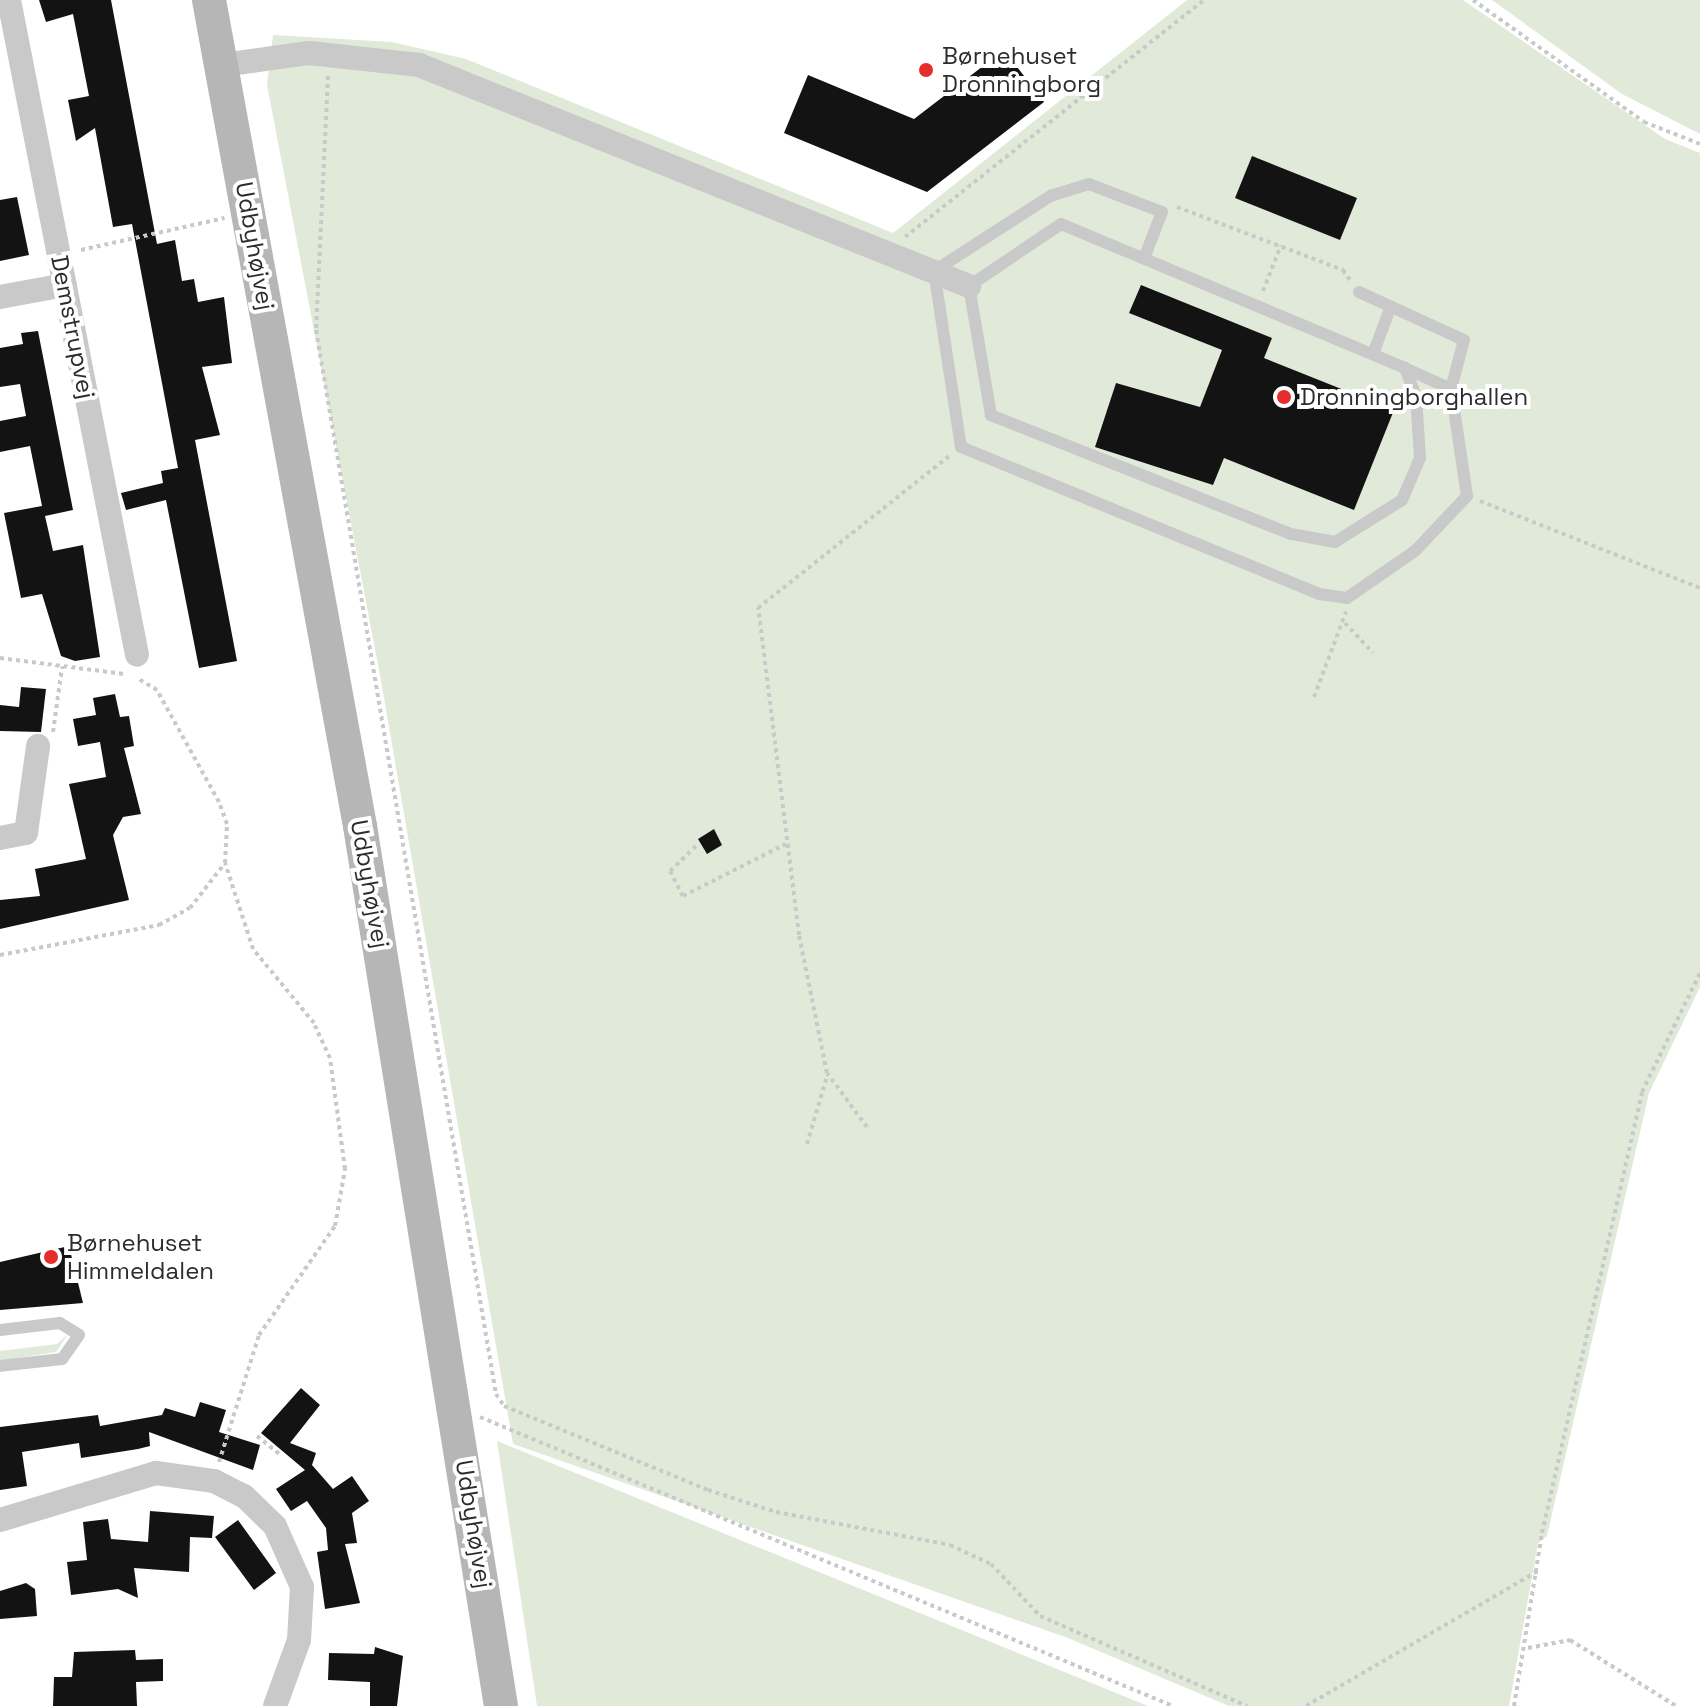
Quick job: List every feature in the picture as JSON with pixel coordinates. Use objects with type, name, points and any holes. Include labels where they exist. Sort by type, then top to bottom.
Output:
[{"type":"street","name":"Udbyhøjvej","points":[[209,0],[249,213],[458,1422],[501,1706]]},
{"type":"street","name":"Demstrupvej","points":[[7,11],[59,254],[137,655]]},
{"type":"street","points":[[222,65],[328,54],[371,56],[444,74],[969,286]]},
{"type":"street","points":[[0,297],[65,285]]},
{"type":"street","points":[[0,838],[26,833],[38,746]]},
{"type":"street","points":[[0,1520],[156,1473],[214,1481],[244,1496],[275,1526],[297,1567],[301,1625],[275,1706]]},
{"type":"lane","points":[[1145,256],[1162,212],[1089,184],[1052,195],[934,271],[961,447],[1319,594],[1347,598],[1415,551],[1467,496],[1451,389],[1464,340],[1359,292]]},
{"type":"lane","points":[[1405,368],[1420,458],[1402,500],[1335,542],[1291,534],[991,415],[969,286],[1061,224],[1145,256],[1373,354],[1405,368],[1451,389]]},
{"type":"lane","points":[[1373,354],[1391,306]]},
{"type":"lane","points":[[0,1330],[60,1323],[79,1335],[62,1359],[0,1366]]},
{"type":"path","points":[[886,251],[1204,0]]},
{"type":"path","points":[[1473,0],[1644,122],[1700,144]]},
{"type":"path","points":[[328,54],[316,330],[496,1394],[504,1406],[708,1490],[776,1512],[950,1545],[991,1564],[1040,1616],[1247,1706]]},
{"type":"path","points":[[1162,212],[1183,205],[1343,270],[1359,292]]},
{"type":"path","points":[[59,254],[249,213]]},
{"type":"path","points":[[1257,305],[1281,245]]},
{"type":"path","points":[[807,1144],[827,1073],[786,844],[758,608],[961,447]]},
{"type":"path","points":[[1467,496],[1700,588]]},
{"type":"path","points":[[1314,697],[1345,623],[1347,598]]},
{"type":"path","points":[[1345,623],[1373,653]]},
{"type":"path","points":[[0,658],[128,674],[157,690],[219,802],[227,824],[225,863],[253,949],[314,1023],[330,1058],[345,1169],[335,1226],[254,1346],[214,1481]]},
{"type":"path","points":[[38,746],[52,744],[62,667]]},
{"type":"path","points":[[696,846],[670,871],[683,896],[786,844]]},
{"type":"path","points":[[0,955],[159,925],[190,908],[225,863]]},
{"type":"path","points":[[1514,1706],[1528,1648],[1538,1571],[1642,1092],[1700,973]]},
{"type":"path","points":[[827,1073],[867,1127]]},
{"type":"path","points":[[458,1422],[483,1416],[1173,1706]]},
{"type":"path","points":[[257,1436],[282,1456]]},
{"type":"path","points":[[1306,1706],[1538,1571]]},
{"type":"path","points":[[1528,1648],[1570,1640],[1676,1706]]},
{"type":"green space","points":[[1187,0],[1463,0],[1665,139],[1700,153],[1700,987],[1649,1093],[1547,1536],[1538,1543],[1509,1706],[1229,1706],[1068,1638],[513,1444],[380,675],[267,85],[273,35],[392,42],[466,59],[893,233]]},
{"type":"green space","points":[[1492,0],[1700,0],[1700,134],[1622,94]]},
{"type":"green space","points":[[68,1334],[56,1352],[0,1361],[0,1351],[57,1344]]},
{"type":"green space","points":[[497,1441],[1148,1706],[537,1706]]},
{"type":"building","points":[[39,0],[111,0],[157,244],[175,240],[182,281],[194,279],[198,302],[224,297],[232,363],[202,367],[220,435],[195,440],[237,661],[199,668],[166,500],[126,510],[121,493],[163,483],[161,471],[178,468],[132,224],[113,227],[95,128],[76,141],[68,100],[89,96],[73,14],[46,22]]},
{"type":"building","points":[[1004,50],[1044,102],[927,192],[784,133],[808,75],[914,119]]},
{"type":"building","points":[[1252,156],[1357,198],[1340,240],[1235,198]]},
{"type":"building","points":[[17,197],[29,255],[0,261],[0,200]]},
{"type":"building","name":"Dronningborghallen","points":[[1141,285],[1272,338],[1264,358],[1394,410],[1354,510],[1224,458],[1213,485],[1095,447],[1116,383],[1200,407],[1222,350],[1129,313]]},
{"type":"building","points":[[38,331],[73,510],[45,516],[53,551],[83,545],[100,657],[75,661],[61,656],[42,594],[21,598],[4,513],[42,506],[30,446],[0,452],[0,421],[26,416],[20,384],[0,387],[0,348],[23,344],[21,333]]},
{"type":"building","points":[[21,687],[46,689],[41,732],[0,731],[0,705],[19,707]]},
{"type":"building","points":[[115,694],[120,717],[129,716],[134,746],[124,748],[141,814],[123,817],[113,835],[129,900],[0,929],[0,900],[40,896],[35,869],[86,859],[69,784],[106,777],[100,742],[78,746],[73,719],[96,715],[93,698]]},
{"type":"building","points":[[714,829],[722,845],[707,854],[698,839]]},
{"type":"building","points":[[69,1246],[83,1303],[0,1310],[0,1262]]},
{"type":"building","points":[[301,1388],[320,1405],[290,1443],[316,1453],[312,1465],[333,1489],[352,1476],[369,1501],[352,1513],[357,1543],[345,1544],[360,1603],[325,1609],[317,1552],[328,1550],[326,1528],[307,1501],[291,1511],[276,1489],[305,1470],[261,1433]]},
{"type":"building","points":[[200,1402],[226,1410],[219,1432],[260,1445],[253,1470],[149,1432],[150,1446],[81,1458],[79,1443],[22,1452],[27,1486],[0,1490],[0,1427],[98,1415],[100,1426],[162,1415],[165,1408],[195,1417]]},
{"type":"building","points":[[150,1511],[214,1516],[212,1538],[190,1537],[189,1572],[134,1568],[138,1598],[118,1589],[71,1595],[67,1562],[87,1560],[83,1522],[108,1519],[111,1539],[148,1542]]},
{"type":"building","points":[[238,1520],[276,1573],[254,1590],[215,1537]]},
{"type":"building","points":[[26,1583],[35,1589],[37,1616],[0,1619],[0,1591]]},
{"type":"building","points":[[375,1647],[403,1656],[397,1706],[370,1706],[370,1682],[328,1680],[329,1653],[374,1654]]},
{"type":"building","points":[[135,1650],[136,1660],[163,1659],[163,1681],[136,1682],[137,1706],[53,1706],[54,1677],[72,1677],[74,1652]]},
{"type":"place","name":"Børnehuset Dronningborg","points":[[926,70]]},
{"type":"place","name":"Dronningborghallen","points":[[1284,397]]},
{"type":"place","name":"Børnehuset Himmeldalen","points":[[51,1257]]}]
